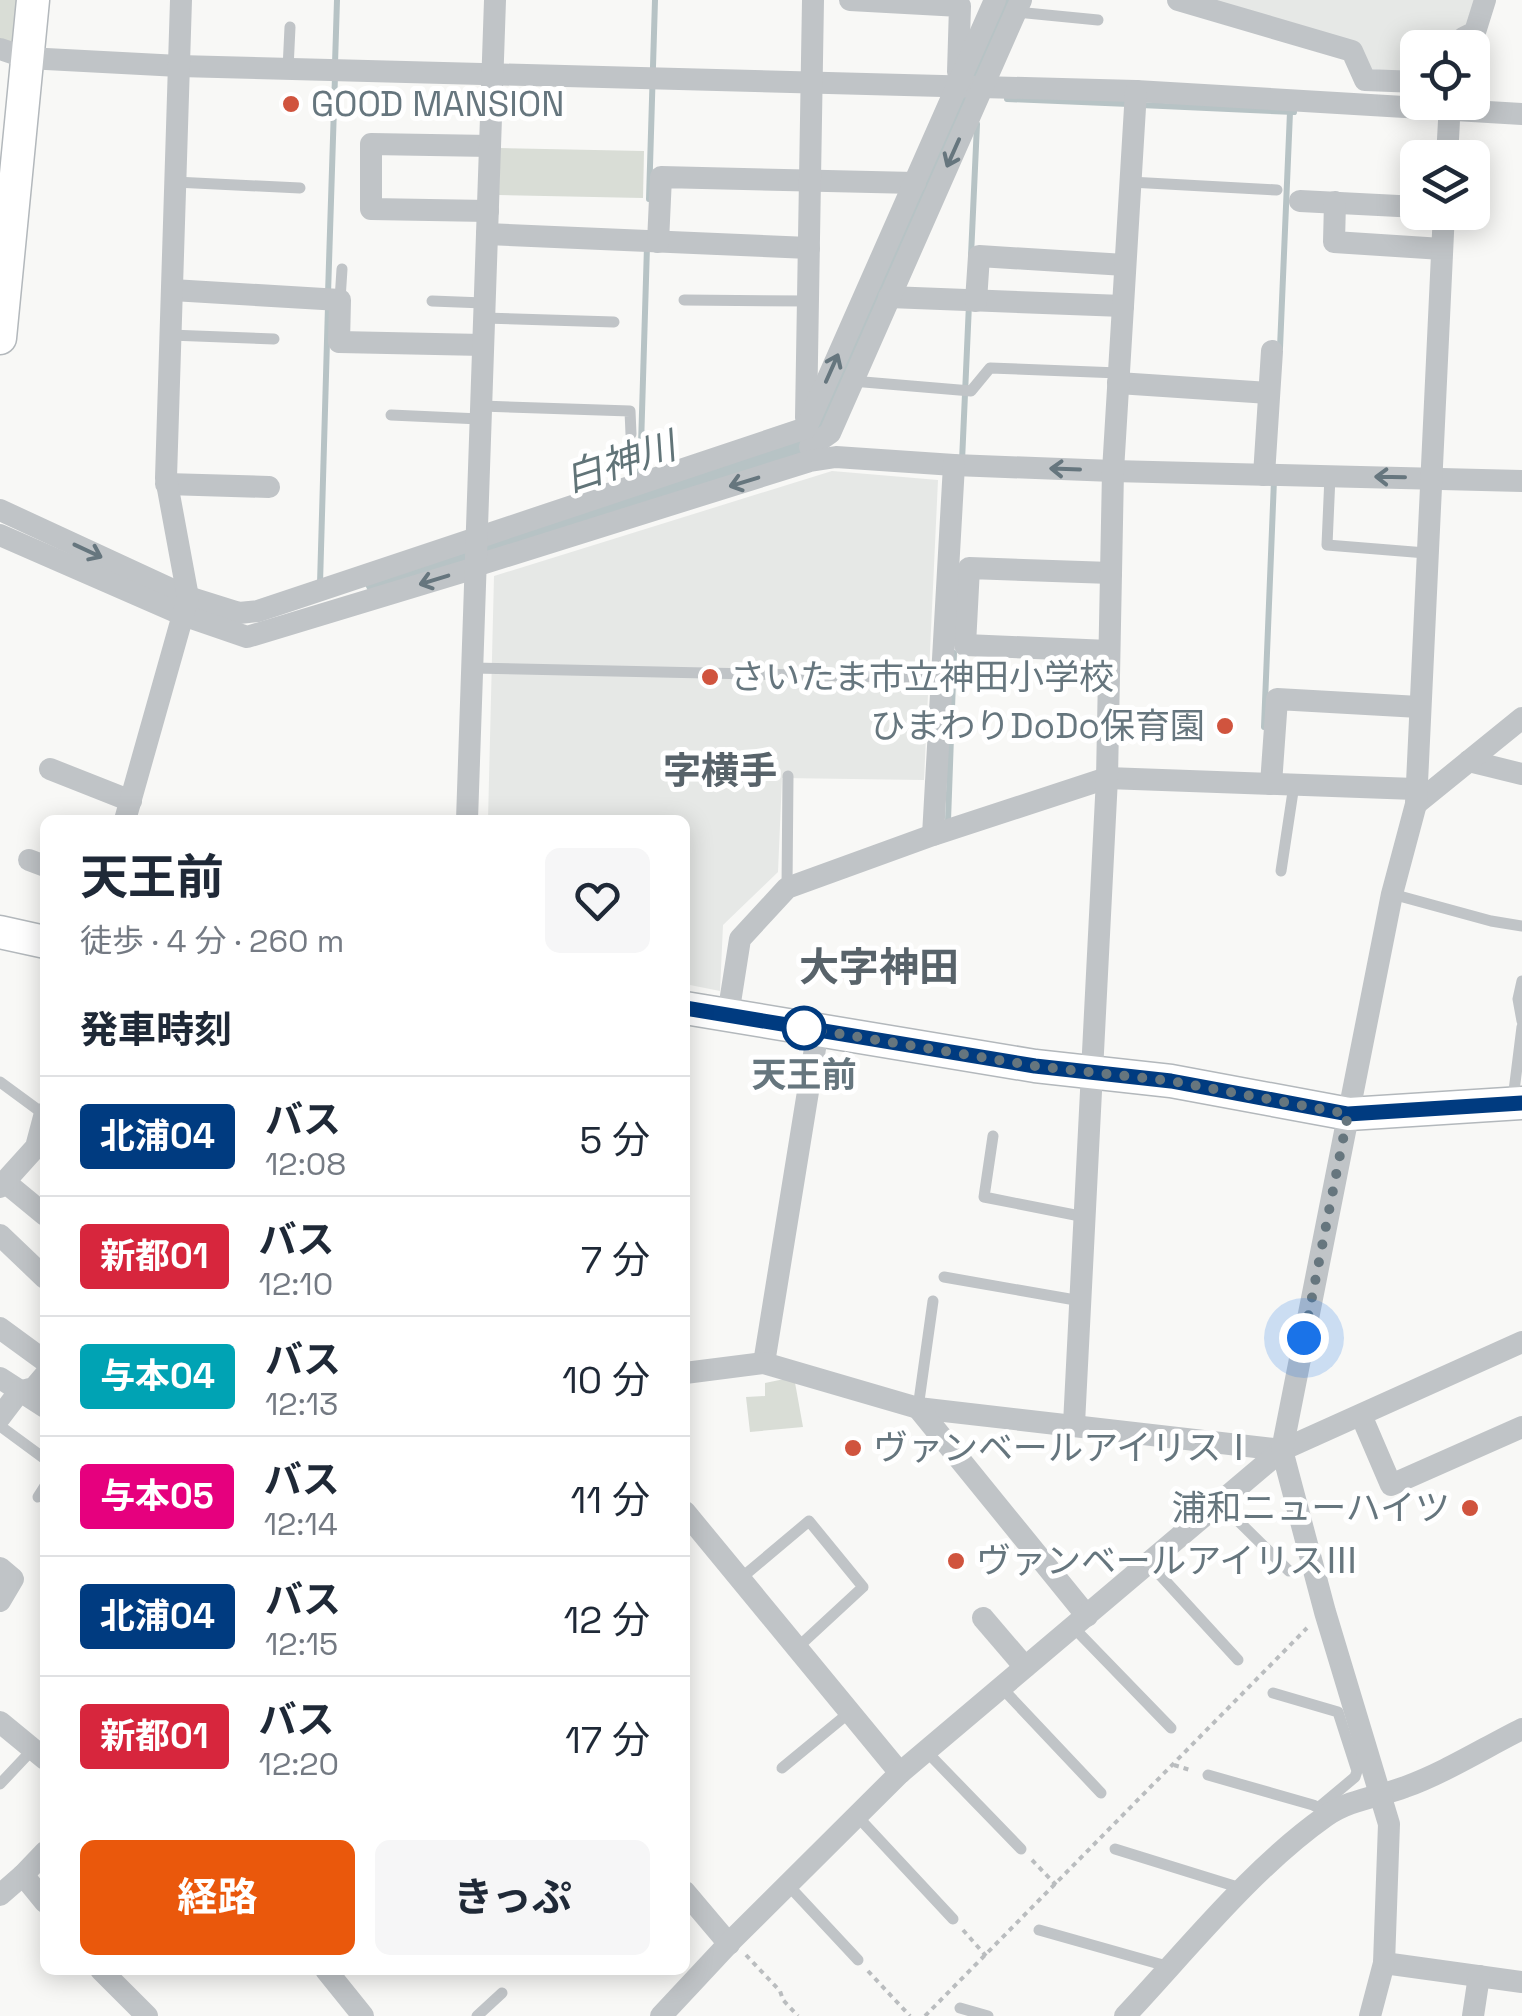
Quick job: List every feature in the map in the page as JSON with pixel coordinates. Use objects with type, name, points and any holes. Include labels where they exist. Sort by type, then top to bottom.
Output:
[{"type":"street","points":[[0,338],[14,54],[33,0]]},
{"type":"street","points":[[50,769],[128,810],[186,605],[166,484],[182,0]]},
{"type":"street","points":[[466,815],[495,0]]},
{"type":"street","points":[[809,445],[813,0]]},
{"type":"street","points":[[850,0],[960,6],[958,86]]},
{"type":"street","points":[[809,445],[915,183],[995,0]]},
{"type":"street","points":[[1178,0],[1352,51],[1365,80],[1400,81]]},
{"type":"street","points":[[1476,30],[1485,0]]},
{"type":"street","points":[[0,510],[247,637],[472,569],[809,445],[830,433],[1018,6]]},
{"type":"street","points":[[14,54],[180,66],[982,86],[1400,104]]},
{"type":"street","points":[[1074,1424],[1107,778],[1113,471],[1136,91]]},
{"type":"street","points":[[1490,110],[1522,114]]},
{"type":"street","points":[[490,146],[371,144],[370,208],[658,242],[808,248]]},
{"type":"street","points":[[658,242],[661,177],[915,183]]},
{"type":"street","points":[[1300,201],[1400,205]]},
{"type":"street","points":[[1335,202],[1334,242],[1442,249]]},
{"type":"street","points":[[1370,2016],[1384,1963],[1389,1824],[1325,1612],[1282,1450],[1392,894],[1416,796],[1443,230]]},
{"type":"street","points":[[976,300],[979,256],[1125,264]]},
{"type":"street","points":[[172,290],[340,300],[339,342],[483,345]]},
{"type":"street","points":[[889,297],[1123,306]]},
{"type":"street","points":[[1264,474],[1272,351]]},
{"type":"street","points":[[1118,378],[1269,393]]},
{"type":"street","points":[[0,535],[186,605],[239,612],[258,611],[476,537],[809,445],[836,457],[954,465],[1522,481]]},
{"type":"street","points":[[933,835],[954,465]]},
{"type":"street","points":[[166,484],[268,488]]},
{"type":"street","points":[[1110,650],[965,645],[969,568],[1111,573]]},
{"type":"street","points":[[1283,784],[1276,698],[1419,707]]},
{"type":"street","points":[[728,1015],[740,939],[787,888],[1107,778],[1283,784],[1416,796],[1469,761],[1522,718]]},
{"type":"street","points":[[1469,761],[1522,774]]},
{"type":"street","points":[[0,932],[40,941]]},
{"type":"street","points":[[690,1009],[1018,1063],[1171,1081],[1348,1114],[1517,1103]]},
{"type":"street","points":[[764,1363],[818,1030]]},
{"type":"street","points":[[40,1149],[1,1185],[40,1212]]},
{"type":"street","points":[[3,1244],[40,1274]]},
{"type":"street","points":[[0,1328],[40,1356]]},
{"type":"street","points":[[661,2016],[900,1774],[1282,1450],[1522,1342]]},
{"type":"street","points":[[690,1372],[764,1363],[918,1408],[1282,1450]]},
{"type":"street","points":[[9,1385],[34,1388],[40,1381]]},
{"type":"street","points":[[9,1385],[40,1403]]},
{"type":"street","points":[[0,1418],[9,1385]]},
{"type":"street","points":[[918,1408],[1080,1622]]},
{"type":"street","points":[[1361,1414],[1391,1485],[1522,1427]]},
{"type":"street","points":[[690,1524],[900,1774]]},
{"type":"street","points":[[0,1568],[14,1579],[0,1601]]},
{"type":"street","points":[[982,1618],[1025,1668]]},
{"type":"street","points":[[0,1722],[39,1754]]},
{"type":"street","points":[[1125,2016],[1323,1811],[1408,1786],[1522,1729]]},
{"type":"street","points":[[0,1895],[40,1857]]},
{"type":"street","points":[[23,1876],[40,1896]]},
{"type":"street","points":[[690,1897],[731,1942]]},
{"type":"street","points":[[1384,1963],[1522,1982]]},
{"type":"street","points":[[106,1975],[146,2016]]},
{"type":"street","points":[[330,1975],[363,2016]]},
{"type":"street","points":[[1473,2016],[1479,1976]]},
{"type":"lane","points":[[1018,6],[1098,20]]},
{"type":"lane","points":[[288,69],[290,27]]},
{"type":"lane","points":[[176,182],[300,188]]},
{"type":"lane","points":[[1130,182],[1277,190]]},
{"type":"lane","points":[[340,300],[342,269]]},
{"type":"lane","points":[[684,300],[808,300]]},
{"type":"lane","points":[[432,302],[614,322]]},
{"type":"lane","points":[[170,335],[274,339]]},
{"type":"lane","points":[[852,381],[971,390],[990,368],[1118,378]]},
{"type":"lane","points":[[391,415],[630,410],[631,434]]},
{"type":"lane","points":[[1330,476],[1326,545],[1426,552]]},
{"type":"lane","points":[[472,668],[941,678]]},
{"type":"lane","points":[[787,888],[788,776]]},
{"type":"lane","points":[[1281,870],[1283,784]]},
{"type":"lane","points":[[1392,894],[1522,926]]},
{"type":"lane","points":[[1517,1103],[1522,1024],[1518,998],[1522,980]]},
{"type":"lane","points":[[0,1082],[40,1110]]},
{"type":"lane","points":[[993,1136],[984,1198],[1085,1217]]},
{"type":"lane","points":[[944,1277],[1081,1302]]},
{"type":"lane","points":[[918,1408],[933,1302]]},
{"type":"lane","points":[[0,1426],[40,1456]]},
{"type":"lane","points":[[1220,1503],[1289,1571]]},
{"type":"lane","points":[[740,1579],[808,1521],[830,1547],[863,1587],[797,1648]]},
{"type":"lane","points":[[1149,1564],[1238,1660]]},
{"type":"lane","points":[[1080,1622],[1171,1728]]},
{"type":"lane","points":[[1001,1687],[1102,1792]]},
{"type":"lane","points":[[1208,1775],[1323,1811],[1355,1777],[1357,1771],[1338,1712],[1273,1693]]},
{"type":"lane","points":[[782,1768],[850,1712]]},
{"type":"lane","points":[[926,1751],[1022,1849]]},
{"type":"lane","points":[[0,1784],[39,1754]]},
{"type":"lane","points":[[858,1816],[953,1918]]},
{"type":"lane","points":[[1114,1848],[1244,1889]]},
{"type":"lane","points":[[788,1884],[858,1960]]},
{"type":"lane","points":[[1038,1930],[1170,1968]]},
{"type":"lane","points":[[477,2016],[502,1993]]},
{"type":"lane","points":[[960,2008],[988,2016]]},
{"type":"path","points":[[925,2016],[1325,1612]]},
{"type":"path","points":[[1238,1660],[1258,1689],[1273,1693]]},
{"type":"path","points":[[1173,1765],[1208,1775]]},
{"type":"path","points":[[1022,1849],[1056,1885]]},
{"type":"path","points":[[953,1918],[986,1956]]},
{"type":"path","points":[[731,1942],[780,1991],[798,2016]]},
{"type":"path","points":[[858,1960],[910,2016]]},
{"type":"shaded area","points":[[0,0],[21,0],[17,42],[11,44],[0,39]]},
{"type":"shaded area","points":[[1208,0],[1477,0],[1467,30],[1400,30],[1400,73],[1370,73],[1356,45]]},
{"type":"shaded area","points":[[500,148],[644,151],[643,198],[499,195]]},
{"type":"shaded area","name":"さいたま市立神田小学校","points":[[832,471],[938,480],[924,780],[782,778],[778,872],[723,925],[720,991],[690,985],[690,815],[488,815],[494,576]]},
{"type":"shaded area","points":[[794,1377],[803,1427],[750,1432],[746,1397],[765,1396],[765,1383]]},
{"type":"waterway","points":[[335,64],[337,0]]},
{"type":"waterway","points":[[649,199],[655,0]]},
{"type":"waterway","name":"白神川","points":[[382,580],[786,454],[812,439],[1008,0]]},
{"type":"waterway","points":[[328,294],[335,76]]},
{"type":"waterway","points":[[1007,99],[1129,104]]},
{"type":"waterway","points":[[1141,105],[1294,112]]},
{"type":"waterway","points":[[1280,348],[1290,112]]},
{"type":"waterway","points":[[971,256],[977,124]]},
{"type":"waterway","points":[[640,479],[647,246]]},
{"type":"waterway","points":[[962,461],[969,304]]},
{"type":"waterway","points":[[320,584],[328,306]]},
{"type":"waterway","points":[[1264,727],[1274,480]]},
{"type":"waterway","points":[[948,821],[954,653]]},
{"type":"bus line","name":"北浦04","points":[[690,1009],[1035,1066],[1171,1081],[1348,1114],[1522,1103]]},
{"type":"place","name":"GOOD MANSION","points":[[291,104]]},
{"type":"place","name":"さいたま市立神田小学校","points":[[710,677]]},
{"type":"place","name":"ひまわりDoDo保育園","points":[[1225,726]]},
{"type":"place","name":"天王前","points":[[804,1028]]},
{"type":"place","name":"ヴァンベールアイリスⅠ","points":[[853,1448]]},
{"type":"place","name":"浦和ニューハイツ","points":[[1470,1508]]},
{"type":"place","name":"ヴァンベールアイリスⅢ","points":[[956,1561]]},
{"type":"district","name":"字横手","points":[[720,771]]},
{"type":"district","name":"大字神田","points":[[879,967]]},
{"type":"route","points":[[804,1028],[1035,1066],[1171,1081],[1348,1114],[1304,1338]]}]
